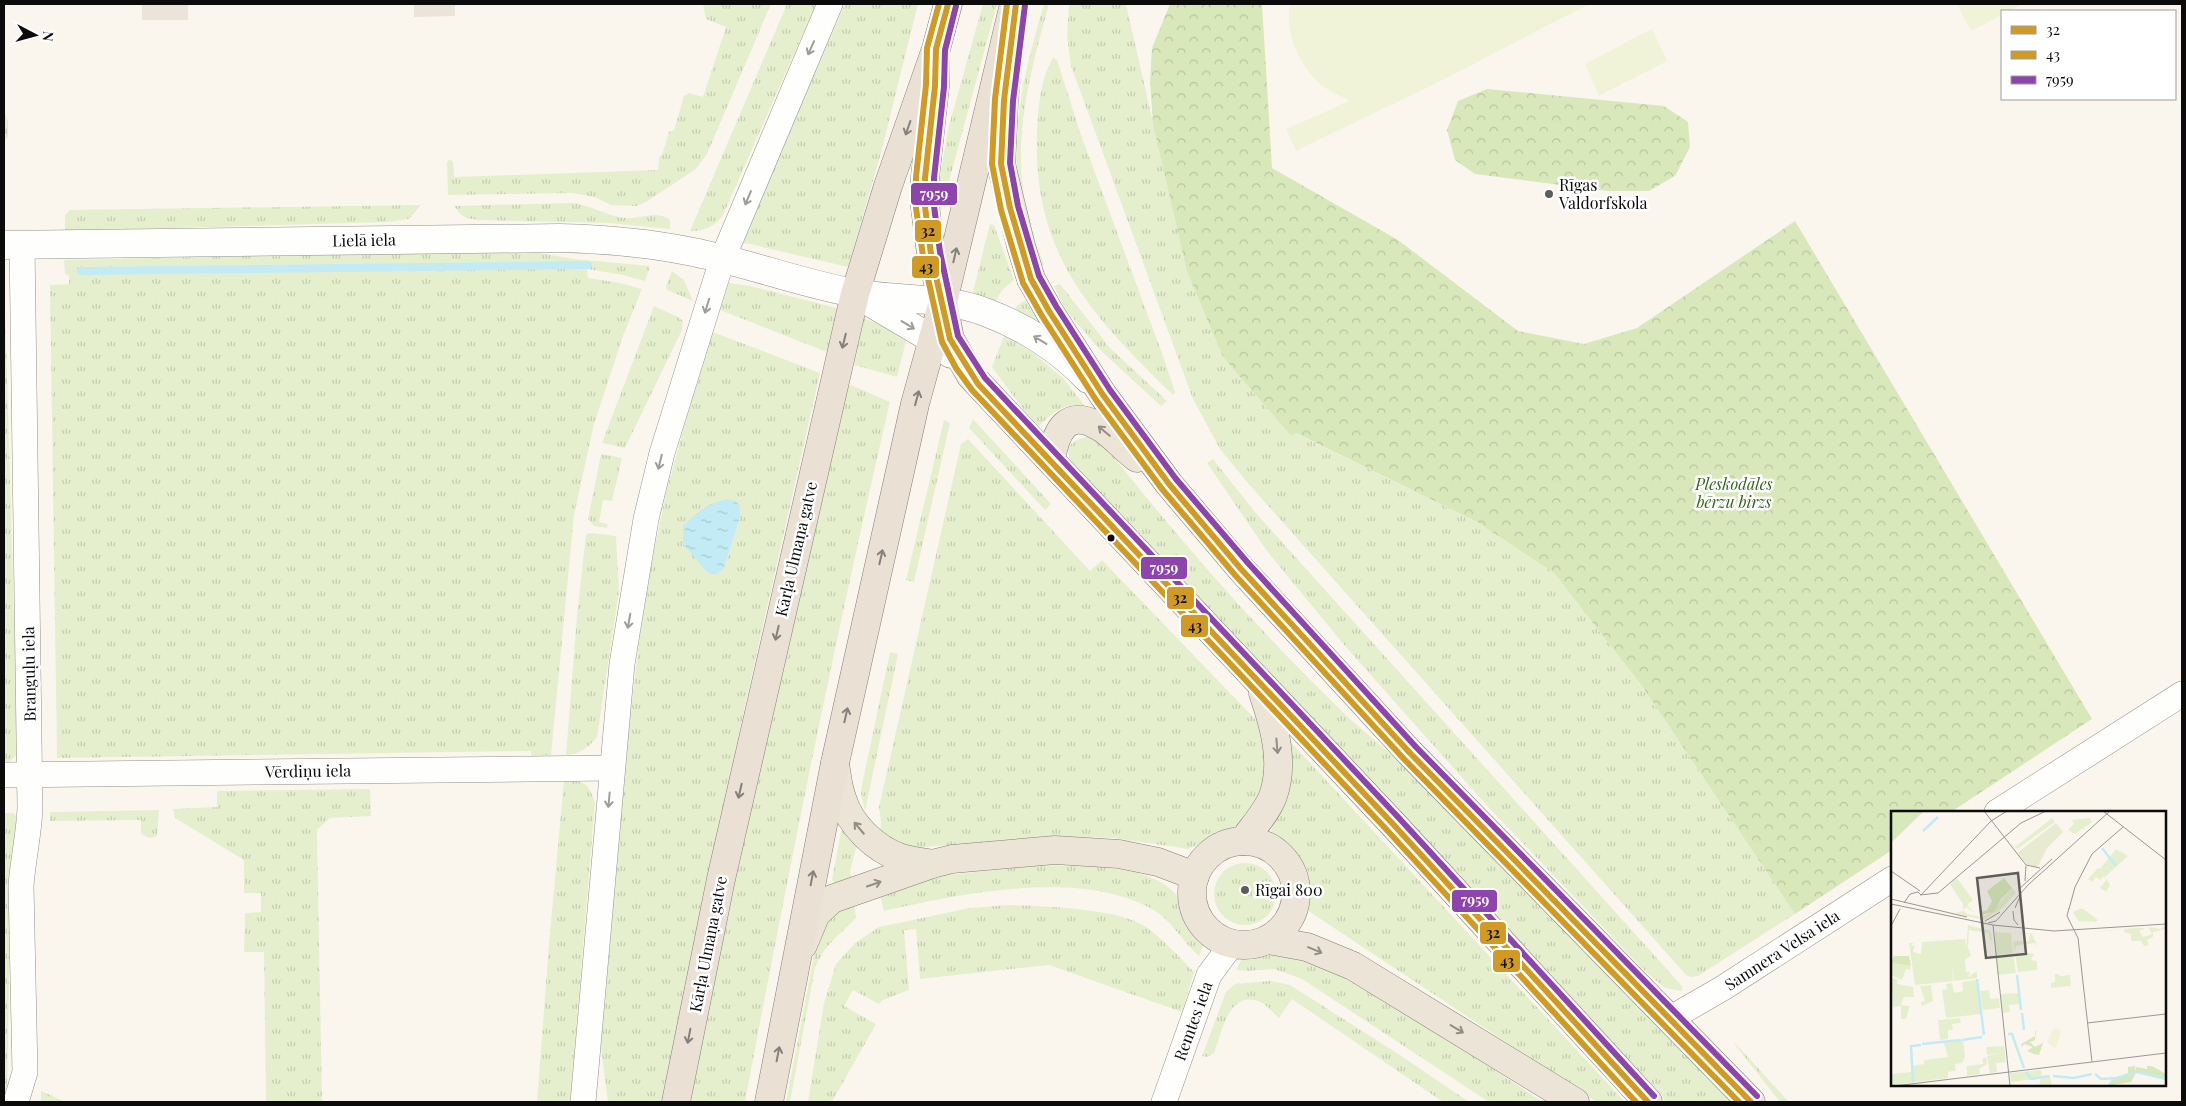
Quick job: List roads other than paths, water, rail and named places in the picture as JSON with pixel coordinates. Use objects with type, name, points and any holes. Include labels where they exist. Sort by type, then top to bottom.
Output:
[{"type":"highway","name":"Kārļa Ulmaņa gatve","points":[[676,1102],[720,879],[855,294],[888,186],[936,48],[948,4]]},
{"type":"highway","points":[[769,1102],[835,763],[932,339],[943,302],[1015,4]]},
{"type":"main road","points":[[1015,4],[1004,100],[1001,164],[1010,208],[1031,279],[1049,311],[1103,395],[1169,484],[1241,569],[1410,753],[1751,1102]]},
{"type":"main road","points":[[936,48],[935,86],[925,178],[925,207],[931,254],[950,339],[964,364],[978,384],[1259,682],[1648,1102]]},
{"type":"main road","points":[[1050,459],[1054,439],[1062,427],[1073,421],[1086,421],[1099,426],[1169,484]]},
{"type":"main road","points":[[1243,841],[1273,796],[1277,775],[1278,752],[1275,727],[1259,682]]},
{"type":"main road","points":[[835,763],[842,799],[862,832],[883,850],[902,858],[932,864]]},
{"type":"main road","points":[[1243,841],[1256,842],[1274,850],[1288,864],[1294,876],[1296,902],[1292,915],[1286,925],[1268,940],[1250,945],[1232,944],[1220,940],[1210,933],[1202,924],[1193,901],[1192,888],[1195,876],[1209,855],[1224,845],[1243,841]]},
{"type":"main road","points":[[796,963],[816,914],[832,899],[932,864],[952,859],[1055,850],[1119,854],[1158,862],[1195,876]]},
{"type":"main road","points":[[1268,940],[1307,947],[1353,966],[1575,1102]]},
{"type":"street","points":[[583,1102],[622,664],[646,519],[662,453],[722,260],[830,4]]},
{"type":"street","name":"Lielā iela","points":[[13,245],[559,238],[626,241],[695,252],[855,294]]},
{"type":"street","name":"Branguļu iela","points":[[13,245],[29,775],[29,830],[22,864],[21,886],[25,1072],[16,1102]]},
{"type":"street","points":[[855,294],[943,302],[983,311],[1028,333],[1073,363],[1103,395]]},
{"type":"street","points":[[855,294],[932,339],[964,364]]},
{"type":"street","points":[[1999,811],[2182,694]]},
{"type":"street","name":"Vērdiņu iela","points":[[4,775],[612,768]]},
{"type":"street","name":"Samnera Velsa iela","points":[[1670,1018],[1723,988],[1891,881]]},
{"type":"street","name":"Remtes iela","points":[[1164,1102],[1209,975],[1232,944]]},
{"type":"street","points":[[586,1058],[592,1102]]},
{"type":"water","points":[[727,499],[737,502],[740,509],[740,517],[723,570],[715,575],[707,572],[683,544],[683,526],[703,509]]},
{"type":"waterway","points":[[81,271],[588,265]]},
{"type":"place","name":"Rīgas Valdorfskola","points":[[1549,194]]},
{"type":"place","name":"Rīgai 800","points":[[1245,890]]},
{"type":"park label","name":"Pleskodāles bērzu birzs","points":[[1734,493]]}]
